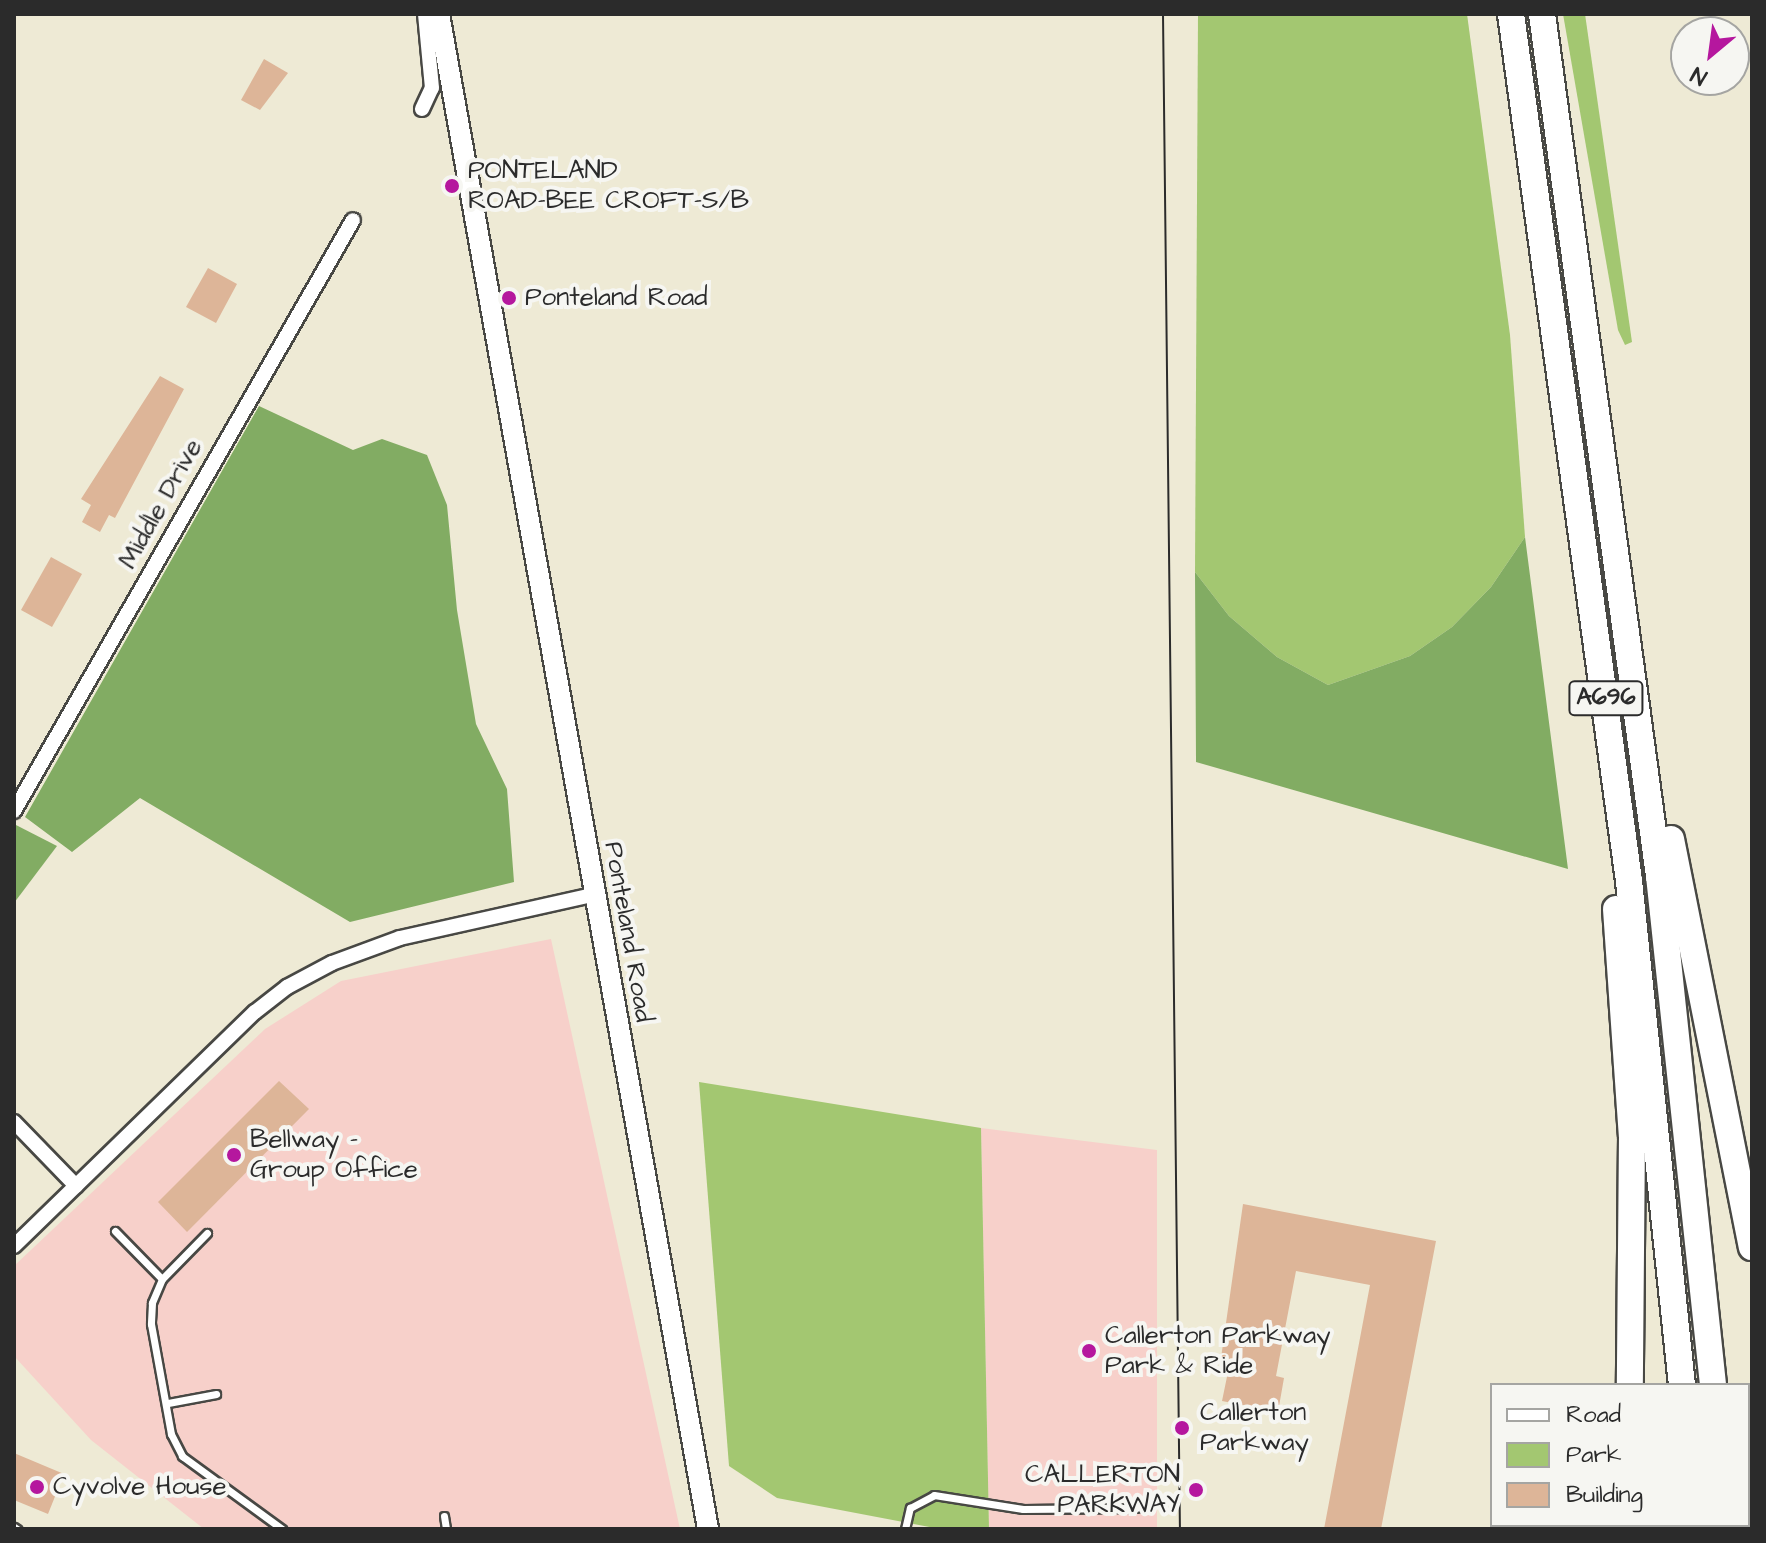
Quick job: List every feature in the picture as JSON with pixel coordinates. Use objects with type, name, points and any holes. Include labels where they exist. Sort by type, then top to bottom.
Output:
[{"type":"highway","name":"A696","points":[[1511,14],[1631,896],[1682,1383]]},
{"type":"highway","name":"A696","points":[[1542,14],[1659,876],[1713,1383]]},
{"type":"highway","points":[[1614,529],[1651,696],[1714,1072],[1752,1247]]},
{"type":"highway","points":[[1598,638],[1604,813],[1632,1136],[1630,1383]]},
{"type":"main road","name":"Ponteland Road","points":[[439,14],[708,1529]]},
{"type":"street","points":[[422,109],[432,88],[425,14]]},
{"type":"street","name":"Middle Drive","points":[[14,811],[353,220]]},
{"type":"street","points":[[14,1246],[255,1012],[287,987],[332,963],[400,938],[593,895]]},
{"type":"street","points":[[14,1122],[76,1186]]},
{"type":"lane","points":[[115,1231],[162,1279]]},
{"type":"lane","points":[[207,1233],[162,1279],[151,1324],[168,1403],[171,1434],[182,1456],[282,1529]]},
{"type":"lane","points":[[168,1403],[216,1394]]},
{"type":"lane","points":[[905,1529],[914,1503],[934,1495],[1023,1509],[1136,1508]]},
{"type":"lane","points":[[444,1516],[446,1529]]},
{"type":"shaded area","points":[[551,939],[680,1529],[204,1529],[91,1440],[14,1356],[14,1266],[265,1029],[341,981]]},
{"type":"shaded area","points":[[981,1128],[1157,1150],[1157,1529],[989,1529]]},
{"type":"green space","points":[[1198,14],[1467,14],[1510,335],[1525,537],[1491,587],[1452,627],[1410,656],[1328,685],[1277,657],[1229,616],[1195,572]]},
{"type":"green space","points":[[1563,14],[1585,14],[1632,342],[1625,345],[1618,330]]},
{"type":"green space","points":[[259,406],[353,450],[382,439],[427,455],[447,505],[457,610],[476,724],[507,789],[514,882],[350,922],[140,798],[72,852],[25,817]]},
{"type":"green space","points":[[1525,537],[1568,869],[1196,762],[1195,572],[1229,616],[1277,657],[1328,685],[1410,656],[1452,627],[1491,587]]},
{"type":"green space","points":[[14,824],[57,846],[14,903]]},
{"type":"green space","points":[[699,1082],[981,1128],[989,1529],[940,1529],[777,1498],[729,1466]]},
{"type":"building","points":[[264,59],[288,73],[260,110],[241,100]]},
{"type":"building","points":[[208,268],[237,284],[216,323],[186,307]]},
{"type":"building","points":[[160,376],[184,389],[115,518],[109,515],[100,532],[82,522],[91,505],[81,499]]},
{"type":"building","points":[[51,557],[82,574],[52,627],[21,610]]},
{"type":"building","name":"Bellway - Group Office","points":[[279,1081],[309,1109],[187,1232],[158,1202]]},
{"type":"building","points":[[1243,1204],[1436,1241],[1381,1529],[1324,1529],[1370,1285],[1296,1271],[1276,1376],[1284,1378],[1278,1412],[1222,1401],[1229,1367],[1220,1365]]},
{"type":"building","name":"Cyvolve House","points":[[14,1453],[64,1474],[48,1514],[14,1500]]},
{"type":"tram line","points":[[1163,14],[1180,1529]]},
{"type":"place","name":"PONTELAND ROAD-BEE CROFT-S/B","points":[[452,186]]},
{"type":"place","name":"Ponteland Road","points":[[509,298]]},
{"type":"place","name":"Bellway - Group Office","points":[[234,1155]]},
{"type":"place","name":"Callerton Parkway Park & Ride","points":[[1089,1351]]},
{"type":"place","name":"Callerton Parkway","points":[[1182,1428]]},
{"type":"place","name":"Cyvolve House","points":[[37,1487]]},
{"type":"place","name":"CALLERTON PARKWAY","points":[[1196,1490]]}]
